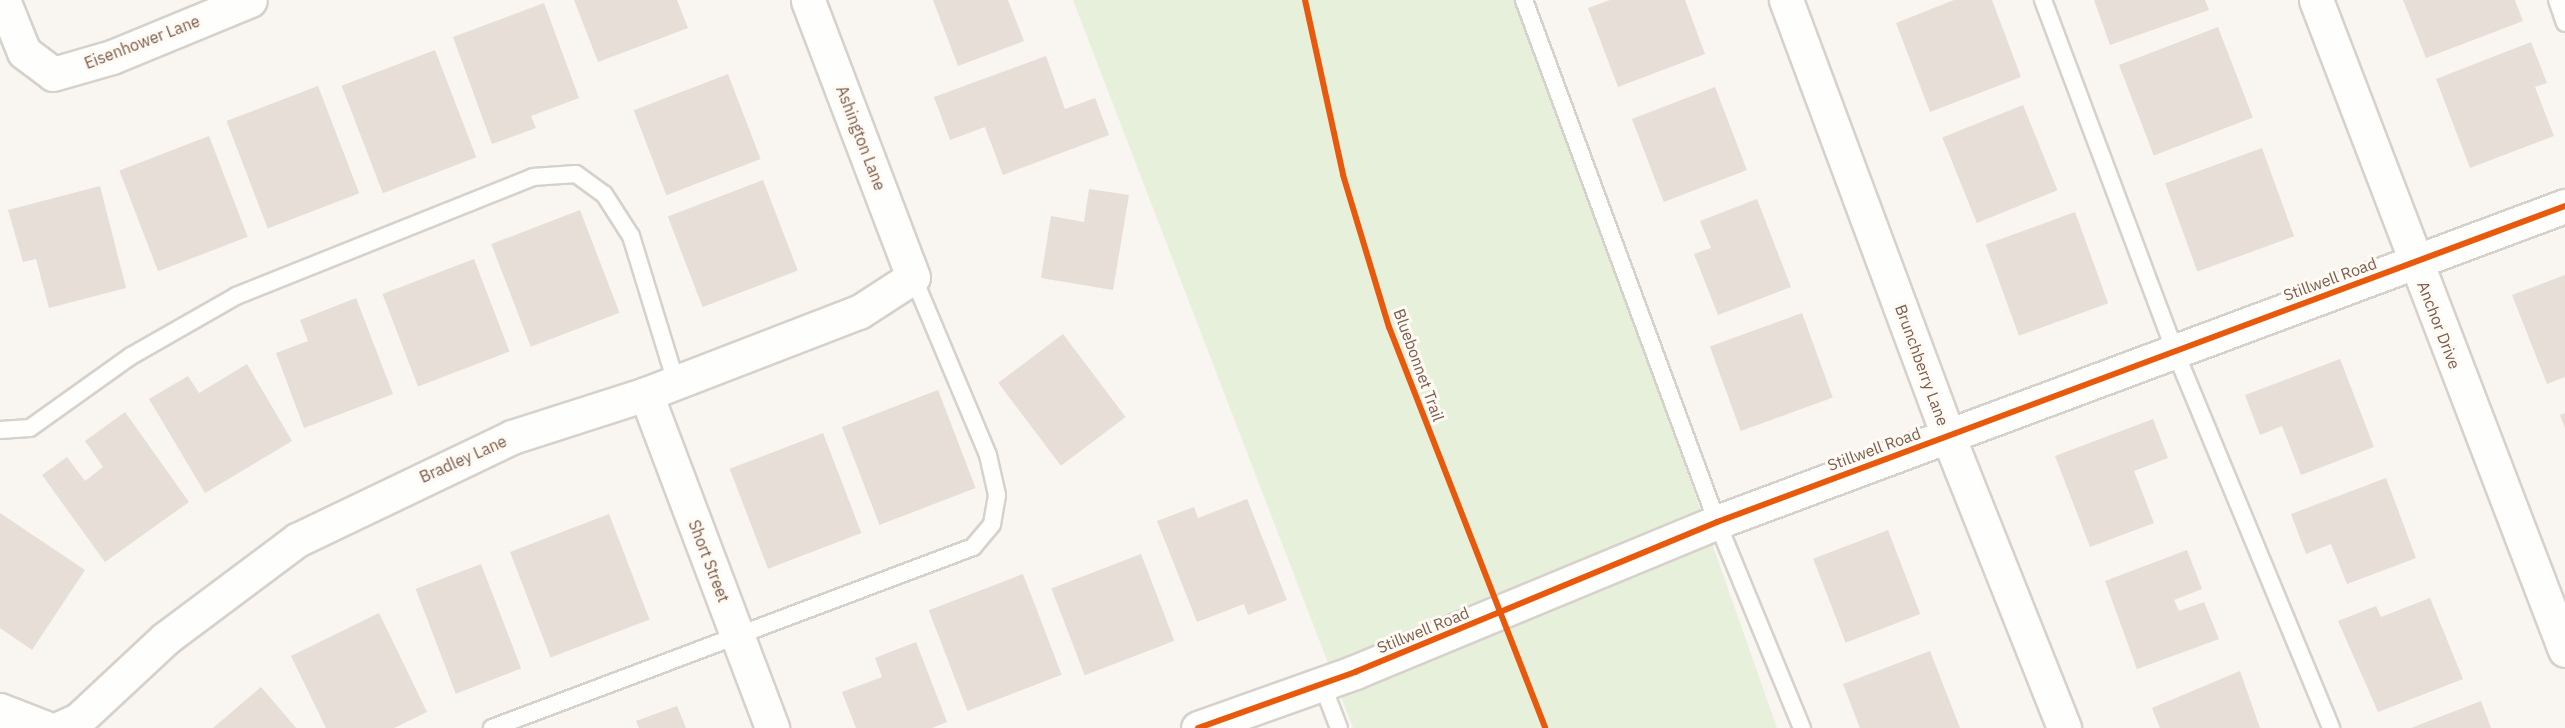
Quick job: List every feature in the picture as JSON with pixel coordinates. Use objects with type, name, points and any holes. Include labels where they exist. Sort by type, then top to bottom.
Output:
[{"type":"street","name":"Eisenhower Lane","points":[[3,0],[24,52],[53,74],[112,57],[250,0]]},
{"type":"street","name":"Ashington Lane","points":[[808,0],[913,277]]},
{"type":"street","name":"Brunchberry Lane","points":[[1786,0],[1948,436],[2064,728]]},
{"type":"street","name":"Anchor Drive","points":[[2316,0],[2565,650]]},
{"type":"street","name":"Stillwell Road","points":[[1198,728],[1322,684],[1717,522],[2565,206]]},
{"type":"street","name":"Bradley Lane","points":[[60,728],[78,720],[166,638],[297,540],[512,437],[646,394],[859,312],[913,277]]},
{"type":"street","name":"Short Street","points":[[646,394],[772,728]]},
{"type":"street","points":[[0,710],[46,728]]},
{"type":"lane","points":[[1524,0],[1717,522],[1802,728]]},
{"type":"lane","points":[[2043,0],[2175,351],[2331,728]]},
{"type":"lane","points":[[2556,0],[2565,23]]},
{"type":"lane","points":[[0,430],[30,428],[131,356],[236,296],[533,177],[576,174],[604,194],[632,236],[676,382]]},
{"type":"lane","points":[[492,728],[973,547],[992,524],[997,495],[988,455],[913,277]]},
{"type":"lane","points":[[1322,684],[1339,728]]},
{"type":"green space","points":[[1073,0],[1521,0],[1777,728],[1353,728]]},
{"type":"building","points":[[574,0],[677,0],[688,28],[598,62]]},
{"type":"building","points":[[933,0],[1008,0],[1024,41],[958,66]]},
{"type":"building","points":[[1610,0],[1685,0],[1705,54],[1618,87],[1588,8]]},
{"type":"building","points":[[1954,0],[1992,0],[2021,77],[1930,112],[1896,23]]},
{"type":"building","points":[[2094,0],[2205,0],[2209,10],[2110,45]]},
{"type":"building","points":[[2403,0],[2515,0],[2523,21],[2426,58]]},
{"type":"building","points":[[544,3],[579,98],[531,116],[536,128],[492,144],[453,37]]},
{"type":"building","points":[[2218,27],[2253,118],[2154,156],[2119,65]]},
{"type":"building","points":[[2531,42],[2547,83],[2535,87],[2554,136],[2470,168],[2436,79]]},
{"type":"building","points":[[435,50],[476,157],[383,193],[342,86]]},
{"type":"building","points":[[1046,56],[1065,109],[1095,98],[1109,135],[1003,175],[985,127],[950,140],[934,97]]},
{"type":"building","points":[[728,74],[761,159],[666,195],[634,110]]},
{"type":"building","points":[[318,86],[359,193],[268,228],[227,121]]},
{"type":"building","points":[[1715,87],[1747,170],[1664,202],[1632,119]]},
{"type":"building","points":[[2023,105],[2057,190],[1977,223],[1942,138]]},
{"type":"building","points":[[209,136],[248,237],[158,271],[119,170]]},
{"type":"building","points":[[2262,148],[2294,236],[2197,272],[2165,183]]},
{"type":"building","points":[[763,180],[798,271],[703,307],[668,217]]},
{"type":"building","points":[[100,186],[126,288],[49,308],[36,259],[23,262],[8,210]]},
{"type":"building","points":[[1089,189],[1129,195],[1113,290],[1041,278],[1051,216],[1084,222]]},
{"type":"building","points":[[1757,199],[1791,287],[1718,315],[1694,254],[1711,248],[1700,221]]},
{"type":"building","points":[[580,210],[619,313],[531,347],[491,244]]},
{"type":"building","points":[[2075,212],[2108,303],[2019,336],[1986,244]]},
{"type":"building","points":[[474,259],[509,351],[418,387],[383,294]]},
{"type":"building","points":[[2565,275],[2565,377],[2547,384],[2512,295]]},
{"type":"building","points":[[356,298],[393,394],[304,428],[276,353],[308,341],[300,320]]},
{"type":"building","points":[[1802,313],[1833,398],[1741,431],[1710,347]]},
{"type":"building","points":[[1063,334],[1126,417],[1061,466],[998,383]]},
{"type":"building","points":[[2340,359],[2374,447],[2301,475],[2282,426],[2260,435],[2245,395]]},
{"type":"building","points":[[247,364],[292,441],[205,493],[149,399],[188,376],[199,393]]},
{"type":"building","points":[[938,390],[976,488],[879,525],[842,427]]},
{"type":"building","points":[[125,412],[189,502],[105,562],[42,475],[67,457],[85,481],[103,467],[85,441]]},
{"type":"building","points":[[2565,413],[2565,428],[2560,415]]},
{"type":"building","points":[[2153,419],[2168,458],[2134,471],[2154,523],[2090,547],[2055,456]]},
{"type":"building","points":[[823,433],[861,533],[768,569],[730,469]]},
{"type":"building","points":[[2386,478],[2416,558],[2347,584],[2331,544],[2306,554],[2291,514]]},
{"type":"building","points":[[1247,499],[1287,600],[1248,615],[1244,604],[1197,622],[1157,521],[1194,507],[1198,518]]},
{"type":"building","points":[[0,513],[85,570],[32,650],[0,628]]},
{"type":"building","points":[[609,514],[649,619],[551,657],[510,552]]},
{"type":"building","points":[[1888,530],[1920,614],[1846,643],[1813,559]]},
{"type":"building","points":[[2187,550],[2202,589],[2174,600],[2179,611],[2204,602],[2219,639],[2137,669],[2105,581]]},
{"type":"building","points":[[1141,554],[1174,641],[1085,675],[1051,588]]},
{"type":"building","points":[[481,564],[521,669],[456,694],[416,589]]},
{"type":"building","points":[[1023,574],[1062,675],[967,711],[929,610]]},
{"type":"building","points":[[2430,598],[2463,679],[2378,712],[2338,621],[2376,606],[2381,617]]},
{"type":"building","points":[[379,613],[427,712],[394,728],[326,728],[291,656]]},
{"type":"building","points":[[916,642],[947,722],[932,728],[856,728],[842,692],[882,677],[875,658]]},
{"type":"building","points":[[1930,651],[1960,728],[1860,728],[1843,684]]},
{"type":"building","points":[[2240,671],[2260,728],[2160,728],[2152,708]]},
{"type":"building","points":[[261,687],[296,728],[213,728]]},
{"type":"building","points":[[2481,701],[2491,728],[2411,728]]},
{"type":"building","points":[[677,706],[686,728],[639,728],[636,721]]},
{"type":"cycle path","name":"Bluebonnet Trail","points":[[1305,0],[1343,175],[1389,327],[1545,728]]},
{"type":"cycle path","points":[[1198,728],[1355,672],[1717,522],[2565,206]]}]
